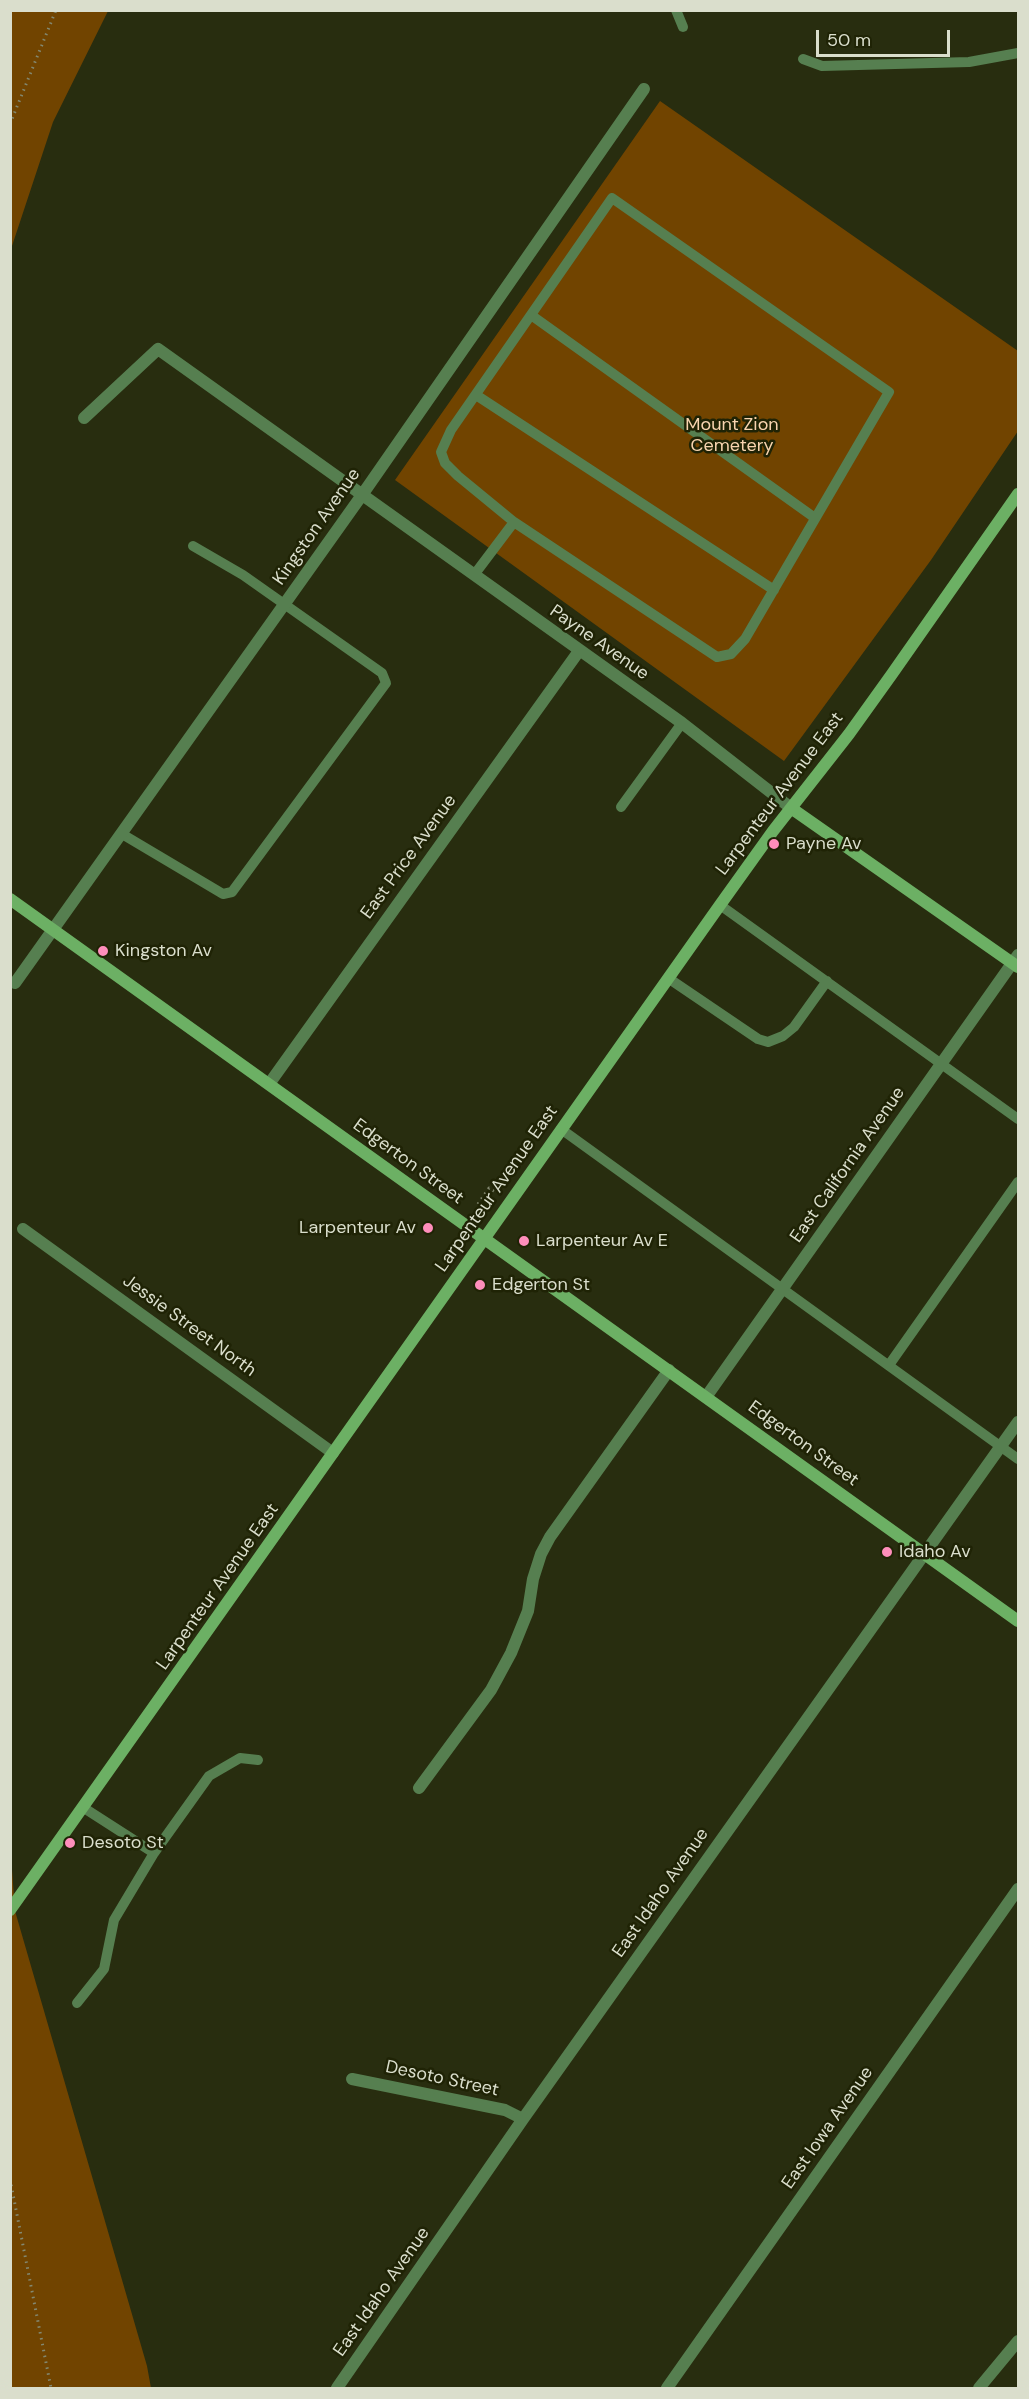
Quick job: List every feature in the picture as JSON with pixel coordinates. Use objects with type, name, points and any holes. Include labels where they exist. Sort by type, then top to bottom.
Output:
[{"type":"main road","name":"Larpenteur Avenue East","points":[[10,1910],[668,978],[791,808],[892,674],[1018,494]]},
{"type":"main road","name":"Payne Avenue","points":[[791,808],[1016,962]]},
{"type":"main road","name":"Edgerton Street","points":[[10,899],[1018,1621]]},
{"type":"street","name":"Kingston Avenue","points":[[15,983],[362,495],[644,89]]},
{"type":"street","name":"Payne Avenue","points":[[84,418],[158,349],[682,723],[791,808]]},
{"type":"street","name":"East Price Avenue","points":[[269,1084],[579,651]]},
{"type":"street","name":"East California Avenue","points":[[706,1397],[1016,962]]},
{"type":"street","name":"Jessie Street North","points":[[23,1229],[333,1453]]},
{"type":"street","points":[[419,1788],[491,1690],[528,1611],[533,1579],[541,1554],[550,1537],[669,1370]]},
{"type":"street","name":"East Idaho Avenue","points":[[337,2388],[523,2119],[1018,1422]]},
{"type":"street","name":"East Iowa Avenue","points":[[667,2388],[1018,1889]]},
{"type":"street","name":"Desoto Street","points":[[352,2079],[505,2110],[523,2119]]},
{"type":"street","points":[[979,2388],[1018,2341]]},
{"type":"lane","points":[[676,10],[683,27]]},
{"type":"lane","points":[[803,59],[822,66],[833,66],[969,62],[1018,53]]},
{"type":"lane","points":[[612,198],[889,392],[774,591],[745,639],[731,654],[717,657],[514,522],[445,464],[441,452],[451,430],[531,315],[612,198]]},
{"type":"lane","points":[[531,315],[815,518]]},
{"type":"lane","points":[[476,395],[774,591]]},
{"type":"lane","points":[[474,575],[514,522]]},
{"type":"lane","points":[[122,834],[224,894],[232,892],[386,683],[382,673],[285,604],[243,575],[193,546]]},
{"type":"lane","points":[[621,807],[682,723]]},
{"type":"lane","points":[[720,905],[1018,1119]]},
{"type":"lane","points":[[668,978],[758,1039],[768,1042],[783,1036],[794,1027],[826,981]]},
{"type":"lane","points":[[561,1129],[1018,1459]]},
{"type":"lane","points":[[889,1365],[1018,1182]]},
{"type":"lane","points":[[77,2002],[104,1969],[114,1920],[154,1853],[209,1776],[240,1758],[258,1760]]},
{"type":"lane","points":[[84,1808],[154,1853]]},
{"type":"path","points":[[10,124],[56,10]]},
{"type":"path","points":[[478,1204],[489,1188],[494,1191]]},
{"type":"path","points":[[10,2179],[51,2388]]},
{"type":"green space","points":[[10,11],[108,11],[53,122],[11,249]]},
{"type":"green space","name":"Mount Zion Cemetery","points":[[660,101],[1018,351],[1018,431],[931,560],[784,761],[395,480]]},
{"type":"green space","points":[[10,1842],[15,1911],[147,2366],[151,2388],[11,2388]]},
{"type":"place","name":"Payne Av","points":[[774,844]]},
{"type":"place","name":"Kingston Av","points":[[103,951]]},
{"type":"place","name":"Larpenteur Av","points":[[428,1228]]},
{"type":"place","name":"Larpenteur Av E","points":[[524,1241]]},
{"type":"place","name":"Edgerton St","points":[[480,1285]]},
{"type":"place","name":"Idaho Av","points":[[887,1552]]},
{"type":"place","name":"Desoto St","points":[[70,1843]]}]
